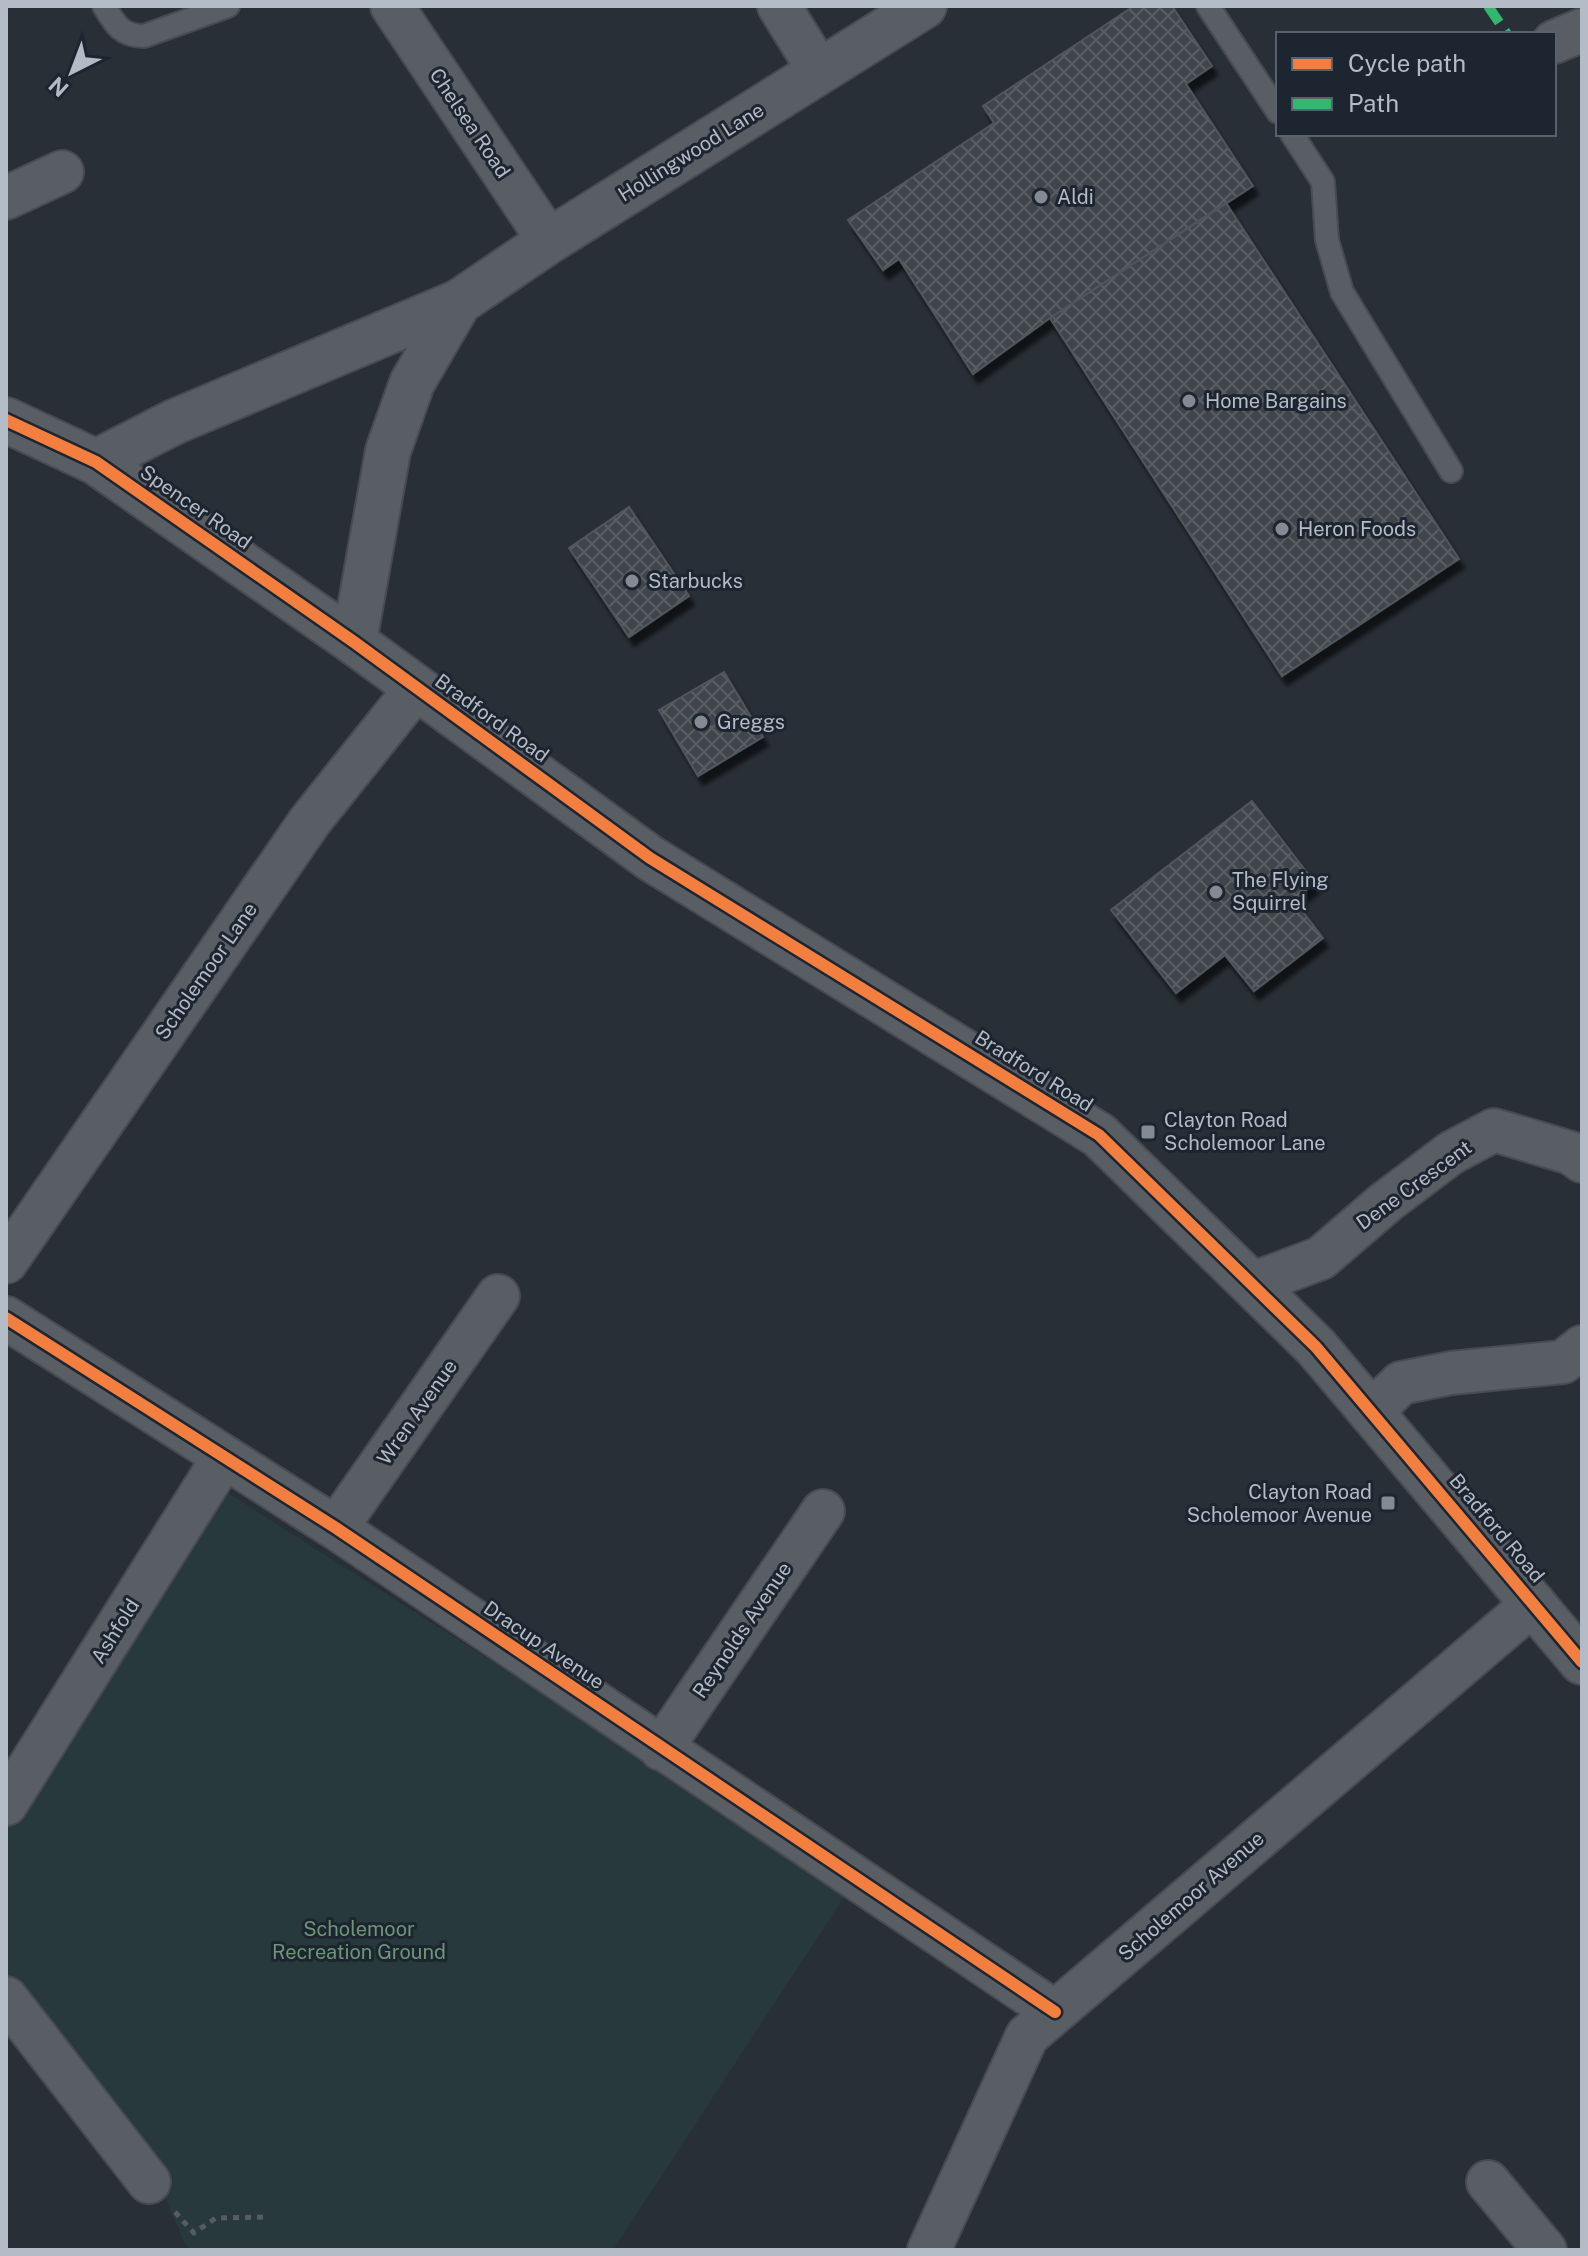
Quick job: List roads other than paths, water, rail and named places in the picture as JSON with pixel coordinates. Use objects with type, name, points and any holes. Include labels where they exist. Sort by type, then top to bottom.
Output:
[{"type":"street","points":[[779,6],[820,72]]},
{"type":"street","name":"Hollingwood Lane","points":[[96,462],[174,422],[459,302],[549,241],[924,6]]},
{"type":"street","name":"Chelsea Road","points":[[400,9],[549,241]]},
{"type":"street","points":[[1556,41],[1582,30]]},
{"type":"street","points":[[6,198],[62,172]]},
{"type":"street","name":"Hollingwood Lane","points":[[354,642],[388,451],[412,383],[459,302]]},
{"type":"street","name":"Spencer Road","points":[[6,420],[96,462],[354,642]]},
{"type":"street","name":"Bradford Road","points":[[354,642],[650,858],[1099,1135],[1316,1347],[1555,1618],[1582,1662]]},
{"type":"street","name":"Scholemoor Lane","points":[[6,1262],[310,821],[417,687]]},
{"type":"street","name":"Dene Crescent","points":[[1252,1284],[1321,1258],[1386,1202],[1451,1153],[1494,1130],[1546,1144],[1582,1161]]},
{"type":"street","name":"Wren Avenue","points":[[336,1528],[498,1296]]},
{"type":"street","name":"Dracup Avenue","points":[[6,1318],[336,1528],[1055,2012]]},
{"type":"street","points":[[1371,1412],[1401,1383],[1451,1373],[1563,1362],[1582,1347]]},
{"type":"street","name":"Ashfold","points":[[6,1804],[224,1457]]},
{"type":"street","name":"Reynolds Avenue","points":[[661,1749],[823,1511]]},
{"type":"street","name":"Scholemoor Avenue","points":[[929,2250],[1027,2036],[1555,1618]]},
{"type":"street","points":[[6,1998],[149,2182]]},
{"type":"street","points":[[1488,2182],[1545,2250]]},
{"type":"lane","points":[[104,6],[119,29],[131,36],[144,36],[228,6]]},
{"type":"lane","points":[[1208,6],[1276,109]]},
{"type":"lane","points":[[1293,136],[1323,182],[1327,240],[1342,292],[1451,471]]},
{"type":"place","name":"Aldi","points":[[1041,197]]},
{"type":"place","name":"Home Bargains","points":[[1189,401]]},
{"type":"place","name":"Heron Foods","points":[[1282,529]]},
{"type":"place","name":"Starbucks","points":[[632,581]]},
{"type":"place","name":"Greggs","points":[[701,722]]},
{"type":"place","name":"The Flying Squirrel","points":[[1216,892]]},
{"type":"place","name":"Clayton Road Scholemoor Lane","points":[[1148,1132]]},
{"type":"place","name":"Clayton Road Scholemoor Avenue","points":[[1388,1503]]},
{"type":"park label","name":"Scholemoor Recreation Ground","points":[[359,1940]]}]
